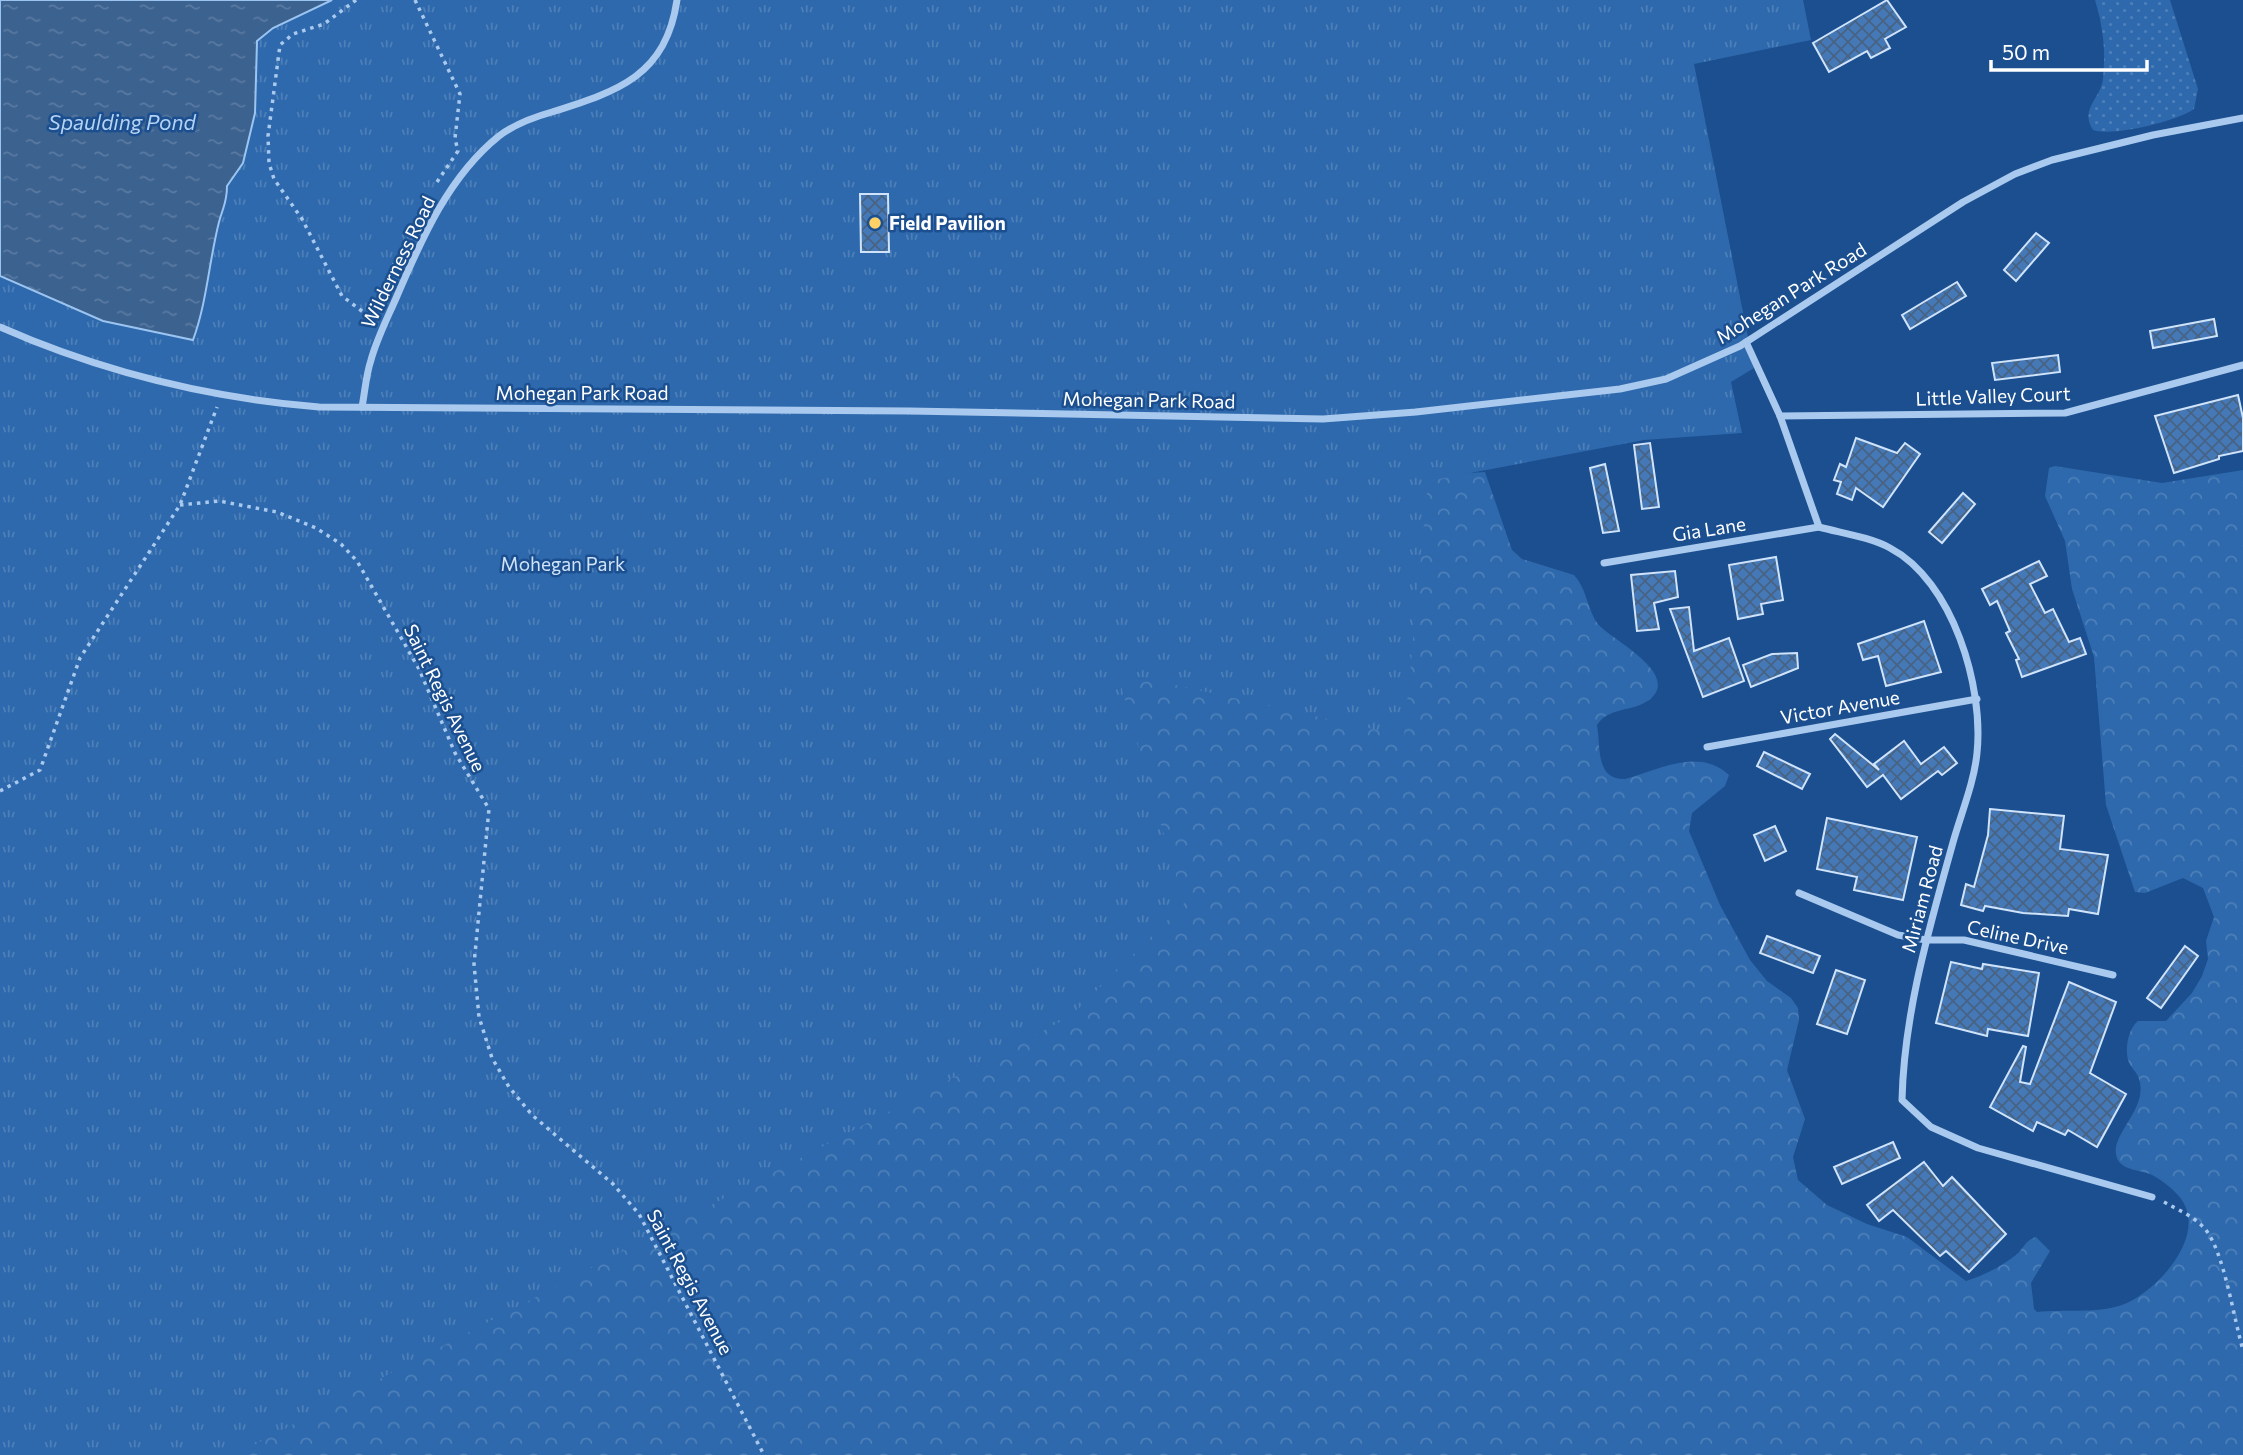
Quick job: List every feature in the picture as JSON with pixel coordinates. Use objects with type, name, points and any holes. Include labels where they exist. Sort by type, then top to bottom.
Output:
[{"type":"street","name":"Wilderness Road","points":[[362,407],[370,361],[383,329],[429,226],[463,174],[508,130],[612,91],[635,78],[656,58],[668,39],[677,0]]},
{"type":"street","name":"Mohegan Park Road","points":[[0,327],[46,347],[128,374],[222,395],[320,407],[1352,418],[1639,386],[1674,376],[1746,342],[1963,202],[2015,174],[2052,160],[2140,138],[2243,118]]},
{"type":"street","points":[[1746,342],[1780,416],[1819,527]]},
{"type":"street","name":"Little Valley Court","points":[[1780,416],[2065,413],[2243,365]]},
{"type":"street","name":"Gia Lane","points":[[1604,563],[1819,527]]},
{"type":"street","name":"Miriam Road","points":[[1819,527],[1890,548],[1931,583],[1961,640],[1977,699],[1978,754],[1926,940],[1903,1049],[1902,1100],[1931,1127],[1978,1148],[2152,1197]]},
{"type":"street","name":"Victor Avenue","points":[[1707,747],[1977,699]]},
{"type":"street","name":"Celine Drive","points":[[1799,893],[1898,935],[1926,940],[1964,940],[2113,975]]},
{"type":"path","points":[[356,0],[324,24],[293,34],[280,45],[268,136],[269,163],[274,179],[302,219],[342,296],[370,319]]},
{"type":"path","points":[[415,0],[460,94],[455,138],[463,174]]},
{"type":"path","points":[[0,791],[40,771],[80,658],[180,505],[222,395]]},
{"type":"path","name":"Saint Regis Avenue","points":[[180,505],[219,501],[277,512],[316,528],[341,544],[357,561],[419,668],[455,753],[489,809],[474,964],[479,1017],[492,1058],[509,1087],[532,1115],[613,1184],[639,1214],[764,1455]]},
{"type":"path","points":[[2152,1197],[2188,1214],[2207,1231],[2221,1265],[2243,1350]]},
{"type":"green space","name":"Mohegan Park","points":[[0,0],[1803,0],[1811,40],[1694,64],[1754,368],[1731,382],[1742,433],[1644,440],[1428,481],[1404,736],[1117,672],[1184,904],[1071,1016],[235,1455],[0,1455]]},
{"type":"green space","points":[[2095,0],[2170,0],[2198,89],[2194,109],[2145,127],[2102,132],[2093,130],[2089,115],[2102,85],[2104,58],[2102,29]]},
{"type":"green space","points":[[2055,466],[2162,483],[2243,470],[2243,1455],[0,1455],[0,574],[1485,472],[1512,550],[1522,559],[1574,575],[1582,586],[1598,624],[1641,658],[1657,679],[1657,690],[1649,700],[1614,712],[1597,725],[1604,768],[1615,778],[1625,779],[1664,766],[1692,762],[1717,767],[1729,775],[1725,786],[1692,813],[1689,831],[1720,905],[1750,960],[1767,981],[1791,998],[1798,1008],[1799,1020],[1787,1070],[1805,1119],[1793,1157],[1798,1180],[1827,1205],[1867,1224],[1907,1237],[1966,1281],[2005,1263],[2029,1240],[2036,1237],[2050,1251],[2031,1283],[2034,1309],[2037,1312],[2090,1310],[2112,1308],[2136,1298],[2165,1273],[2177,1258],[2185,1241],[2189,1223],[2186,1207],[2175,1192],[2154,1176],[2124,1166],[2117,1158],[2116,1149],[2139,1101],[2141,1090],[2138,1076],[2128,1060],[2127,1044],[2130,1034],[2138,1021],[2166,1021],[2192,993],[2208,959],[2206,941],[2214,917],[2203,888],[2183,878],[2145,893],[2135,892],[2106,805],[2094,657],[2072,589],[2065,541],[2045,496],[2049,468]]},
{"type":"water","name":"Spaulding Pond","points":[[0,0],[332,0],[273,28],[257,41],[255,113],[243,163],[227,186],[202,311],[193,340],[103,321],[0,276]]},
{"type":"building","points":[[1887,0],[1906,27],[1885,39],[1890,48],[1871,58],[1867,51],[1829,72],[1813,43]]},
{"type":"building","name":"Field Pavilion","points":[[860,194],[888,194],[889,252],[861,252]]},
{"type":"building","points":[[2036,233],[2049,243],[2016,281],[2004,270]]},
{"type":"building","points":[[1957,282],[1966,296],[1910,329],[1902,315]]},
{"type":"building","points":[[2214,319],[2217,336],[2153,348],[2150,331]]},
{"type":"building","points":[[2058,355],[2060,372],[1995,380],[1992,363]]},
{"type":"building","points":[[2238,395],[2243,418],[2243,451],[2219,456],[2219,459],[2174,473],[2155,416]]},
{"type":"building","points":[[1856,438],[1897,453],[1905,443],[1920,454],[1883,507],[1856,488],[1852,500],[1837,494],[1841,482],[1834,480],[1840,464],[1846,467]]},
{"type":"building","points":[[1650,443],[1659,507],[1642,509],[1634,445]]},
{"type":"building","points":[[1605,464],[1619,531],[1603,533],[1590,468]]},
{"type":"building","points":[[1963,493],[1975,504],[1942,543],[1929,532]]},
{"type":"building","points":[[1776,557],[1783,600],[1761,604],[1763,614],[1738,619],[1729,565]]},
{"type":"building","points":[[2039,561],[2047,576],[2030,584],[2045,613],[2053,609],[2069,642],[2080,638],[2086,654],[2022,677],[2016,660],[2019,659],[2006,633],[2010,631],[1997,601],[1990,605],[1982,589]]},
{"type":"building","points":[[1675,571],[1678,597],[1654,603],[1659,629],[1637,631],[1631,575]]},
{"type":"building","points":[[1689,607],[1694,651],[1729,638],[1744,681],[1703,697],[1670,609]]},
{"type":"building","points":[[1924,621],[1941,672],[1886,686],[1878,656],[1863,660],[1858,644]]},
{"type":"building","points":[[1797,653],[1798,668],[1751,687],[1743,665],[1772,654]]},
{"type":"building","points":[[1835,734],[1879,770],[1874,764],[1904,741],[1921,764],[1944,747],[1957,763],[1942,775],[1938,771],[1901,799],[1883,775],[1867,787],[1830,739]]},
{"type":"building","points":[[1764,752],[1810,774],[1802,789],[1757,766]]},
{"type":"building","points":[[1990,809],[2064,816],[2060,849],[2108,855],[2098,914],[2069,909],[2068,916],[2023,913],[1985,906],[1983,911],[1961,905],[1966,884],[1974,887],[1988,835]]},
{"type":"building","points":[[1827,818],[1917,837],[1903,900],[1854,890],[1857,877],[1817,869]]},
{"type":"building","points":[[1775,826],[1786,851],[1765,861],[1754,835]]},
{"type":"building","points":[[1767,936],[1820,956],[1813,973],[1760,953]]},
{"type":"building","points":[[2185,946],[2198,956],[2161,1008],[2147,998]]},
{"type":"building","points":[[1951,962],[1982,969],[1983,964],[2039,973],[2028,1036],[1988,1029],[1987,1036],[1936,1023]]},
{"type":"building","points":[[1836,970],[1865,980],[1847,1034],[1817,1024]]},
{"type":"building","points":[[2069,982],[2116,1002],[2090,1073],[2126,1094],[2097,1147],[2068,1130],[2065,1135],[2037,1122],[2033,1131],[1990,1107],[2023,1046],[2026,1047],[2020,1082],[2030,1084]]},
{"type":"building","points":[[1893,1142],[1900,1158],[1842,1184],[1834,1167]]},
{"type":"building","points":[[1924,1162],[1943,1186],[1952,1177],[2006,1234],[1969,1272],[1946,1251],[1940,1256],[1893,1210],[1879,1221],[1867,1205]]},
{"type":"place","name":"Field Pavilion","points":[[875,223]]}]
